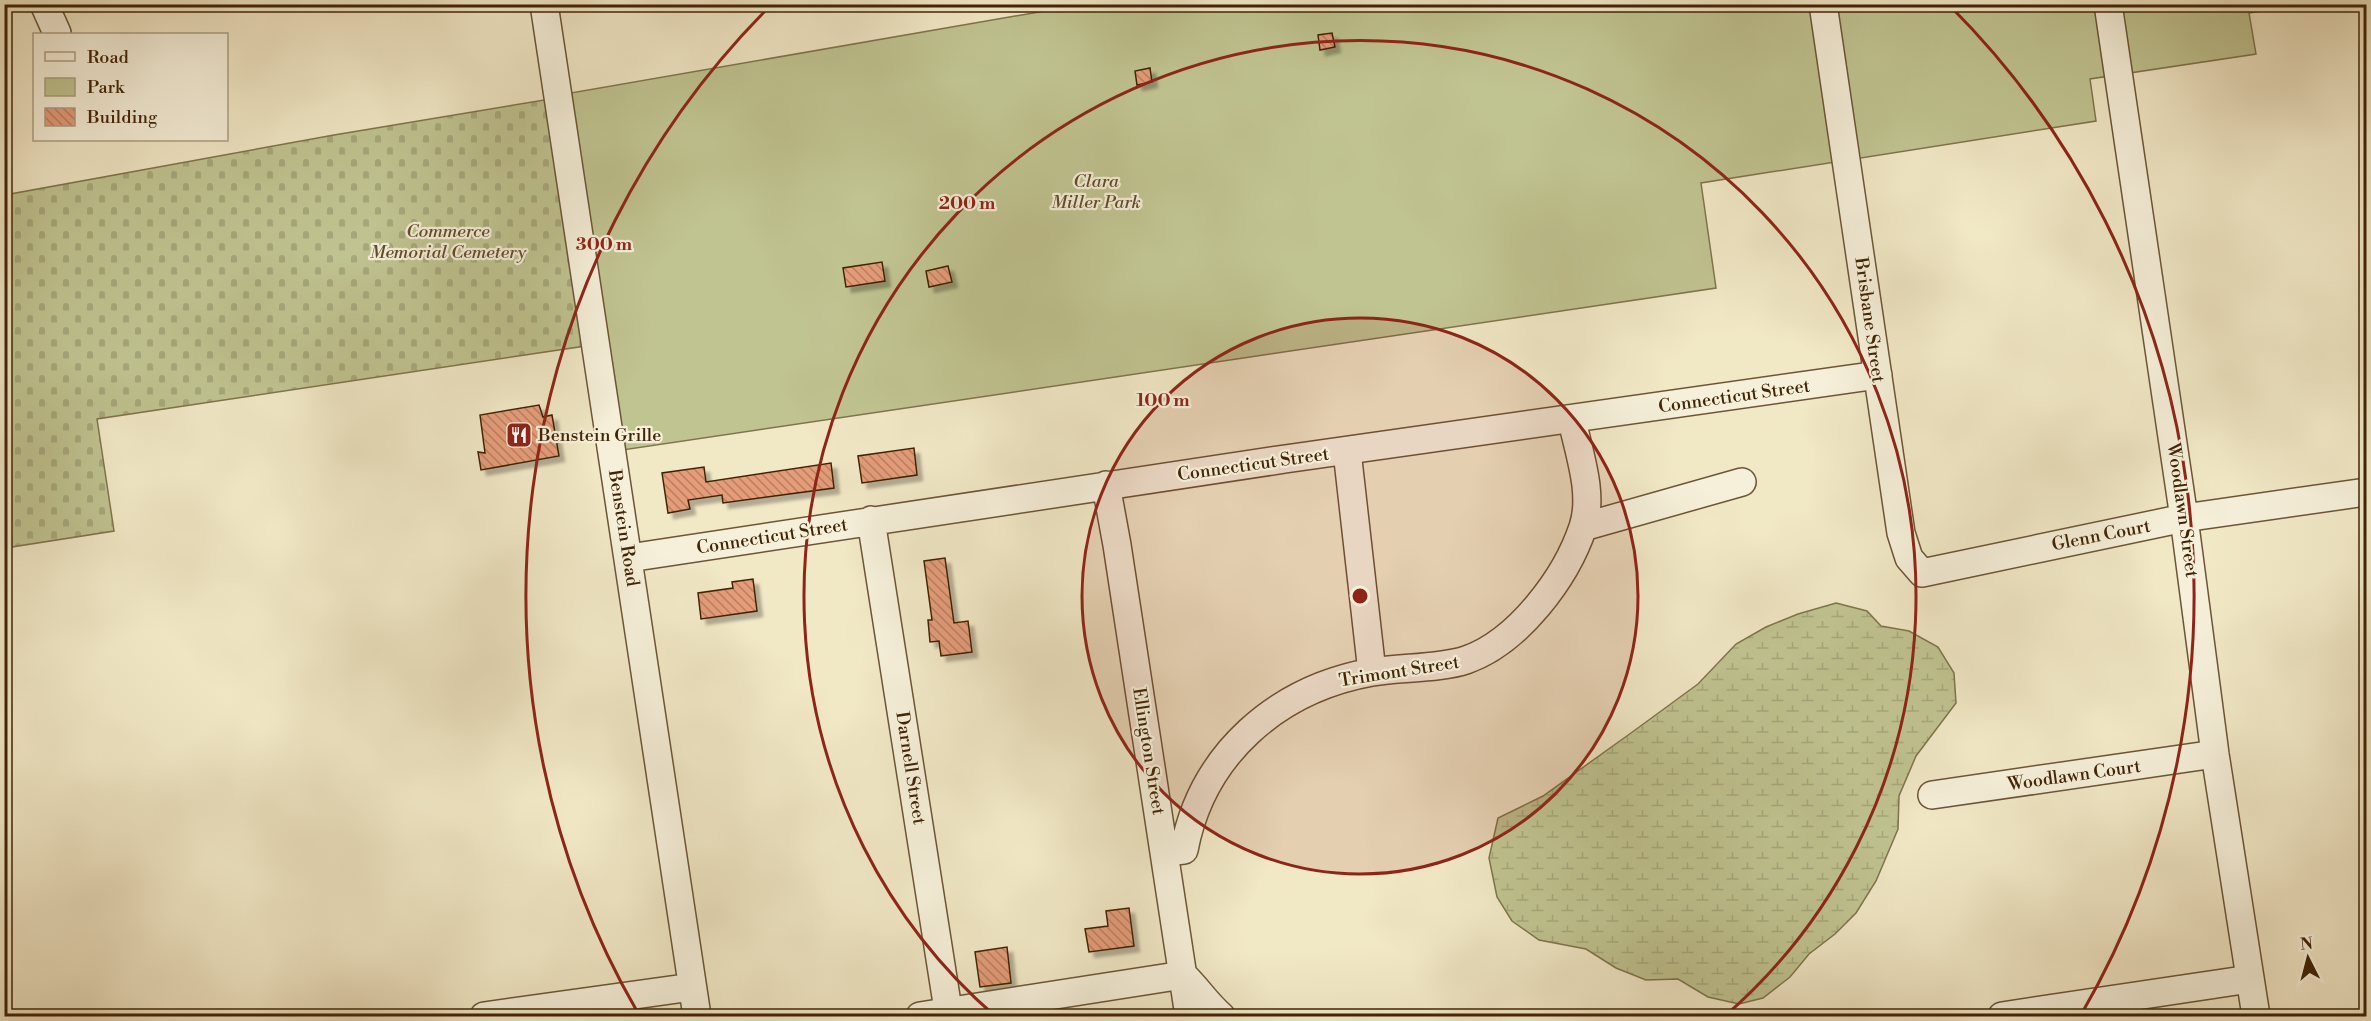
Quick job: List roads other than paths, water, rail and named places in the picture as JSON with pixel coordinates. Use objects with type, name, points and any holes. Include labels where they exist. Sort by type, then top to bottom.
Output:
[{"type":"street","points":[[44,4],[57,33]]},
{"type":"street","name":"Benstein Road","points":[[544,4],[697,1017]]},
{"type":"street","name":"Brisbane Street","points":[[1823,4],[1900,533],[1909,558],[1922,573],[1979,560]]},
{"type":"street","name":"Woodlawn Street","points":[[2108,4],[2184,518],[2215,754],[2256,1017]]},
{"type":"street","name":"Connecticut Street","points":[[629,558],[1106,485],[1878,375]]},
{"type":"street","name":"Trimont Street","points":[[1165,852],[1184,850],[1187,831],[1211,776],[1242,736],[1276,708],[1330,682],[1372,672],[1466,660],[1496,645],[1525,619],[1557,582],[1576,547],[1587,514],[1586,487],[1572,420]]},
{"type":"street","points":[[1347,451],[1372,672]]},
{"type":"street","points":[[1583,527],[1742,482]]},
{"type":"street","name":"Ellington Street","points":[[1106,485],[1189,1017]]},
{"type":"street","name":"Glenn Court","points":[[1979,560],[2184,518],[2367,492]]},
{"type":"street","name":"Darnell Street","points":[[871,520],[948,1014]]},
{"type":"street","name":"Woodlawn Court","points":[[1932,795],[2215,754]]},
{"type":"street","points":[[920,1017],[1183,975],[1197,988],[1206,1004],[1221,1017]]},
{"type":"street","points":[[2002,1017],[2250,979]]},
{"type":"street","points":[[484,1017],[692,987]]},
{"type":"place","name":"Benstein Grille","points":[[519,435]]},
{"type":"park label","name":"Clara Miller Park","points":[[1096,192]]},
{"type":"park label","name":"Commerce Memorial Cemetery","points":[[448,241]]}]
